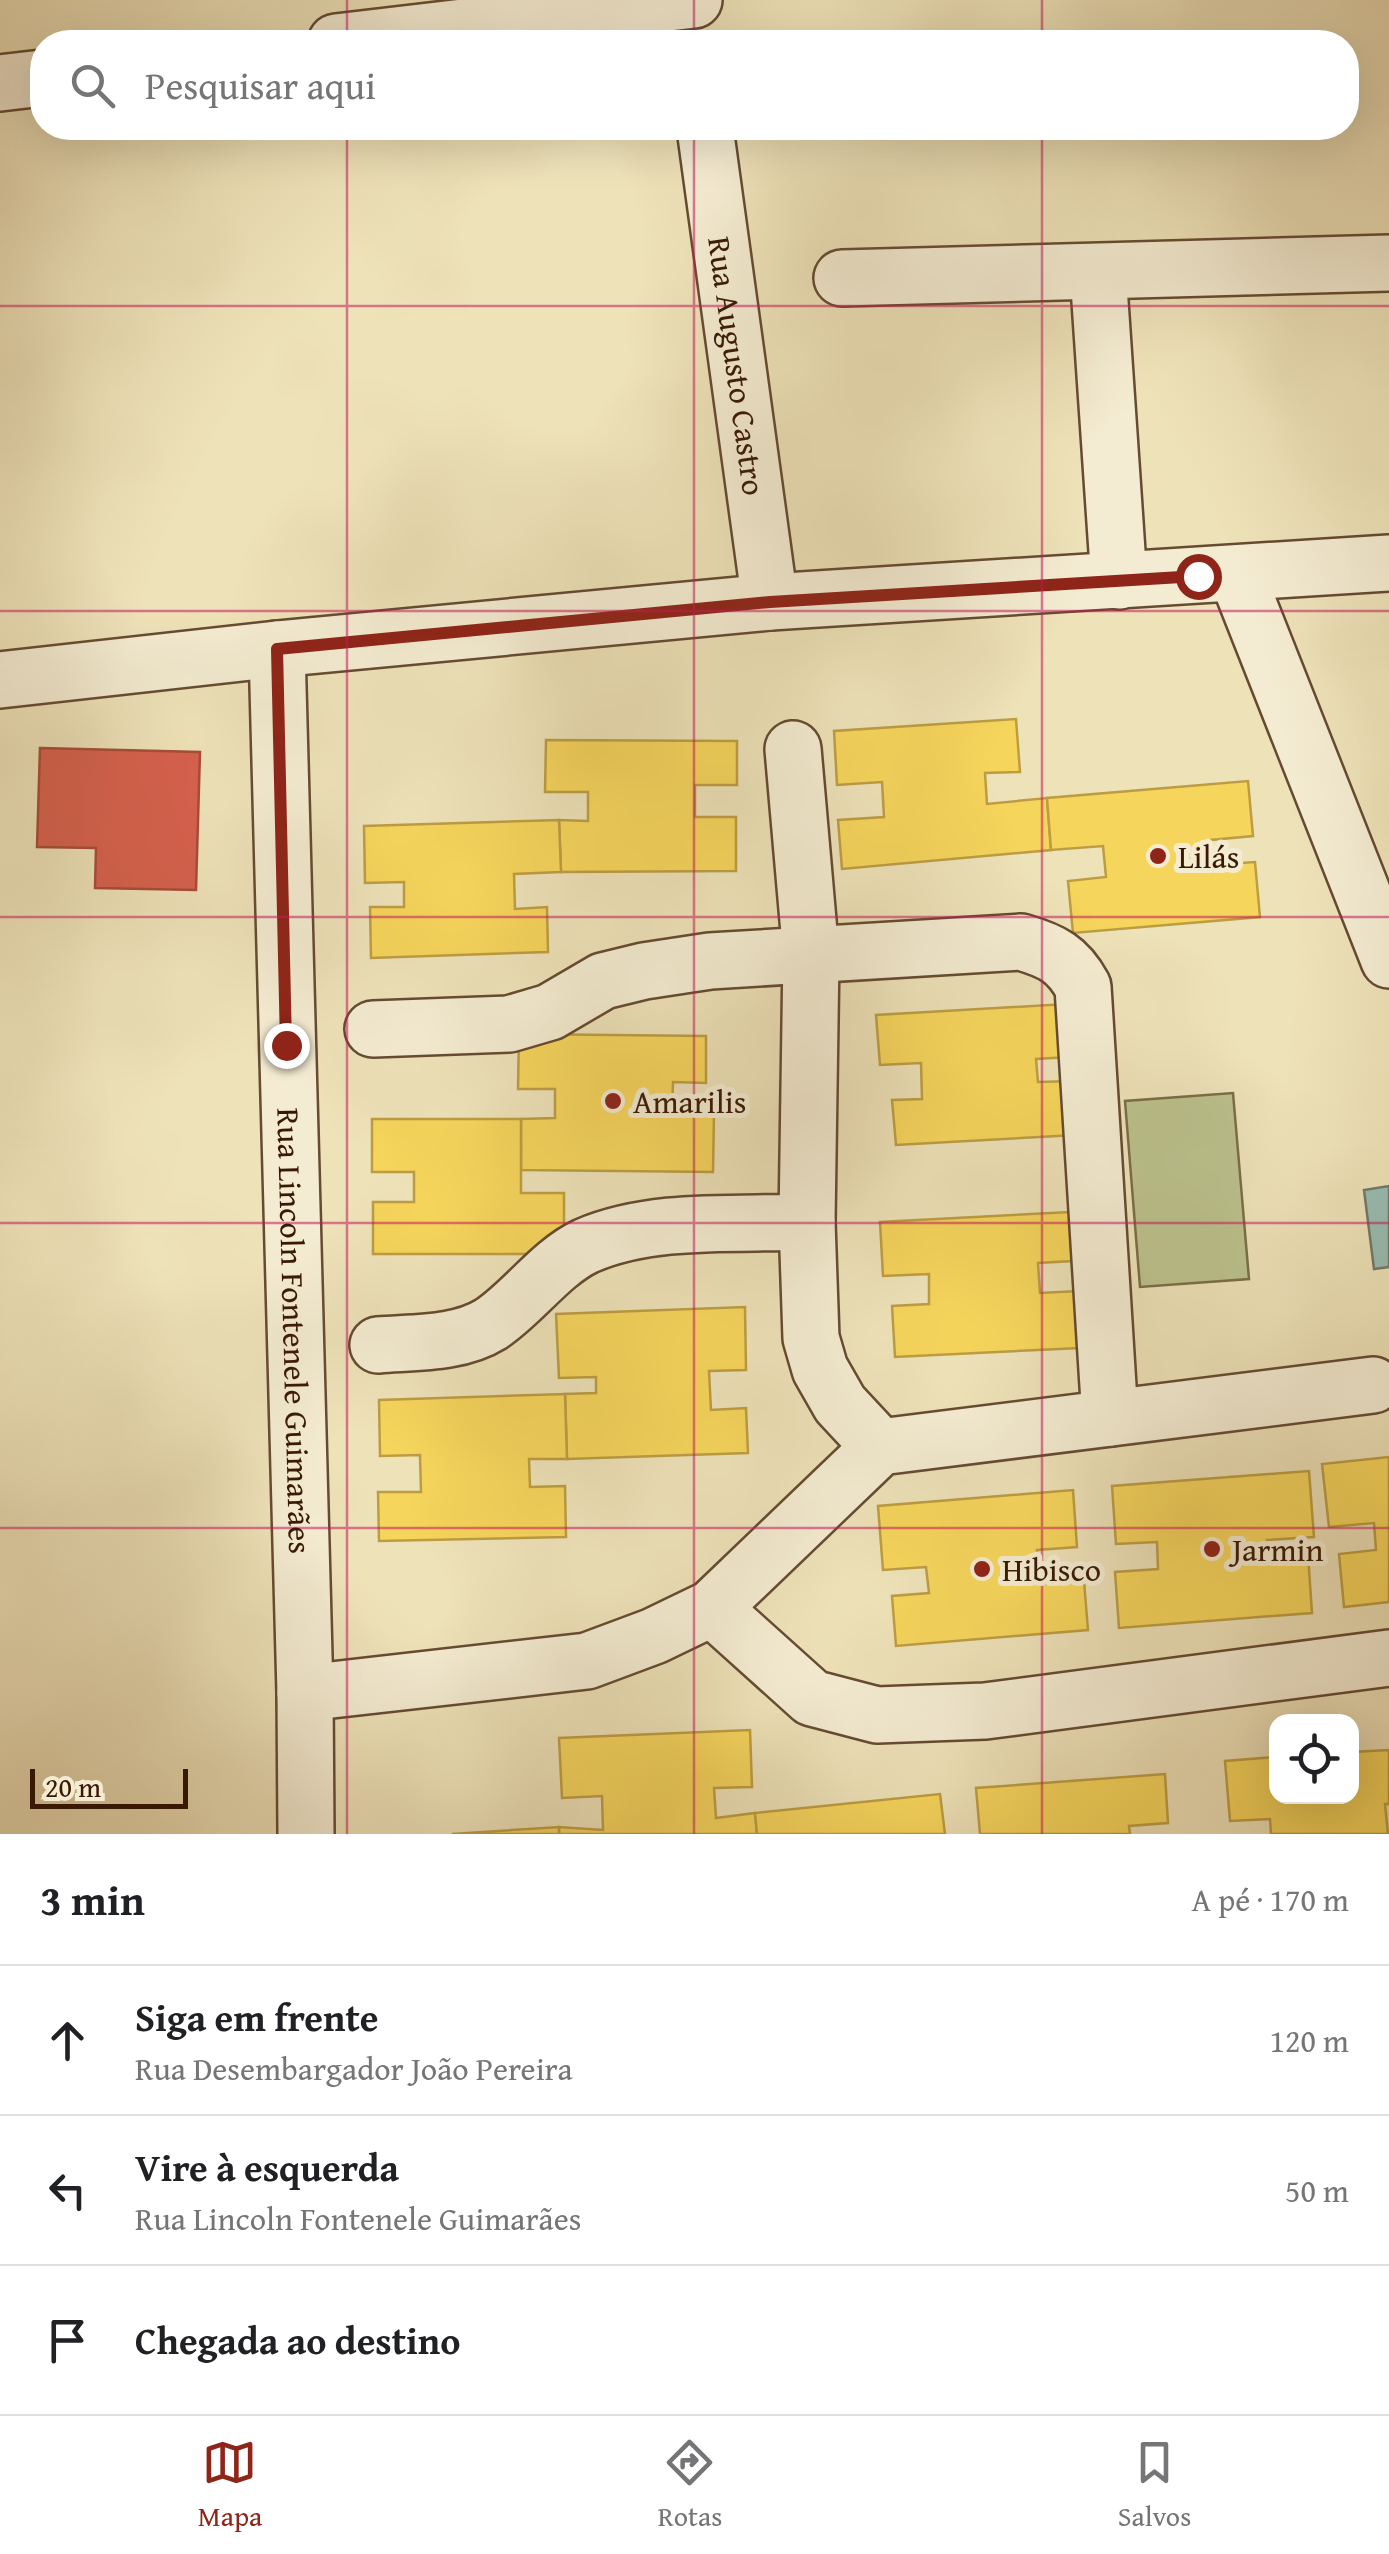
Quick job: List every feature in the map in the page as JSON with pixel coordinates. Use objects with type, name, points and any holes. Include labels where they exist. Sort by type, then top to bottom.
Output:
[{"type":"street","points":[[437,30],[690,0],[693,30]]},
{"type":"street","points":[[0,82],[30,79]]},
{"type":"street","name":"Rua Augusto Castro","points":[[707,140],[770,602]]},
{"type":"street","points":[[842,278],[1389,263]]},
{"type":"street","points":[[1098,272],[1118,581]]},
{"type":"street","points":[[0,680],[770,602],[1389,563]]},
{"type":"street","points":[[1236,574],[1389,960]]},
{"type":"street","name":"Rua Lincoln Fontenele Guimarães","points":[[277,649],[306,1693],[306,1834]]},
{"type":"street","points":[[793,749],[810,955],[807,1222],[811,1338],[820,1369],[840,1404],[880,1448]]},
{"type":"street","points":[[373,1030],[510,1024],[550,1012],[603,981],[710,961],[1021,942],[1054,952],[1072,966],[1083,987],[1110,1418]]},
{"type":"street","points":[[378,1345],[457,1338],[490,1324],[582,1248],[616,1234],[807,1222]]},
{"type":"street","points":[[306,1693],[587,1661],[654,1636],[712,1608],[880,1448],[1373,1385]]},
{"type":"street","points":[[712,1608],[812,1698],[877,1715],[985,1710],[1389,1658]]},
{"type":"green space","points":[[1233,1093],[1249,1279],[1140,1287],[1125,1101]]},
{"type":"water","points":[[1389,1186],[1389,1267],[1374,1269],[1364,1190]]},
{"type":"building: Moradias","points":[[1016,719],[1020,772],[985,773],[987,804],[1047,798],[1051,850],[842,869],[838,820],[884,817],[882,782],[837,785],[834,731]]},
{"type":"building: Moradias","points":[[546,740],[737,741],[737,785],[695,785],[695,817],[736,817],[736,871],[561,872],[559,820],[588,821],[588,792],[545,792]]},
{"type":"building: Moradias","name":"Lilás","points":[[1248,781],[1253,836],[1211,840],[1213,865],[1255,862],[1260,917],[1073,933],[1068,881],[1106,877],[1103,846],[1051,850],[1047,798]]},
{"type":"building: Moradias","points":[[559,820],[561,872],[514,874],[515,909],[547,907],[548,952],[371,958],[370,907],[404,907],[404,882],[365,883],[364,826]]},
{"type":"building: Moradias","points":[[1066,1004],[1069,1057],[1036,1059],[1038,1082],[1073,1081],[1076,1135],[896,1145],[892,1100],[922,1099],[921,1063],[880,1065],[876,1015]]},
{"type":"building: Moradias","name":"Amarilis","points":[[519,1034],[706,1036],[706,1083],[673,1082],[672,1113],[714,1114],[713,1172],[521,1170],[521,1119],[555,1118],[555,1089],[518,1089]]},
{"type":"building: Moradias","points":[[372,1119],[521,1119],[521,1193],[564,1193],[564,1254],[373,1254],[373,1202],[414,1202],[414,1172],[372,1172]]},
{"type":"building: Moradias","points":[[1070,1212],[1073,1261],[1038,1263],[1040,1293],[1078,1291],[1080,1348],[895,1357],[892,1306],[929,1304],[929,1274],[883,1276],[880,1222]]},
{"type":"building: Moradias","points":[[745,1307],[746,1370],[709,1371],[711,1410],[746,1408],[748,1453],[567,1459],[565,1394],[596,1393],[596,1377],[559,1378],[556,1314]]},
{"type":"building: Moradias","points":[[565,1394],[567,1459],[529,1459],[530,1487],[565,1486],[566,1537],[379,1541],[378,1492],[421,1492],[420,1455],[380,1456],[379,1400]]},
{"type":"building: Moradias","points":[[1389,1457],[1389,1602],[1344,1607],[1339,1554],[1376,1550],[1374,1523],[1329,1527],[1322,1464]]},
{"type":"building: Moradias","name":"Jarmin","points":[[1309,1471],[1314,1537],[1267,1540],[1268,1556],[1308,1554],[1312,1613],[1119,1628],[1115,1572],[1158,1569],[1157,1542],[1116,1544],[1112,1486]]},
{"type":"building: Moradias","name":"Hibisco","points":[[1073,1490],[1077,1547],[1037,1550],[1040,1584],[1084,1581],[1088,1630],[896,1646],[892,1596],[929,1593],[926,1567],[883,1570],[878,1506]]},
{"type":"building: Moradias","points":[[750,1730],[752,1787],[714,1788],[716,1818],[755,1813],[757,1834],[559,1834],[559,1827],[603,1830],[602,1796],[562,1798],[559,1738]]},
{"type":"building: Moradias","points":[[1389,1750],[1389,1804],[1385,1804],[1388,1834],[1271,1834],[1270,1819],[1230,1821],[1225,1761],[1269,1758],[1269,1804],[1359,1804],[1359,1752]]},
{"type":"building: Moradias","points":[[1165,1774],[1168,1823],[1129,1826],[1130,1834],[980,1834],[976,1788]]},
{"type":"building: Moradias","points":[[940,1794],[945,1834],[757,1834],[755,1813]]},
{"type":"building: Moradias","points":[[559,1827],[559,1834],[452,1834]]},
{"type":"building: Comércio","points":[[40,748],[200,752],[196,890],[95,888],[96,848],[37,847]]},
{"type":"place","name":"Lilás","points":[[1158,856]]},
{"type":"place","name":"Amarilis","points":[[613,1101]]},
{"type":"place","name":"Jarmin","points":[[1212,1549]]},
{"type":"place","name":"Hibisco","points":[[982,1569]]},
{"type":"route","points":[[286,1045],[277,649],[770,602],[1198,576]]}]
